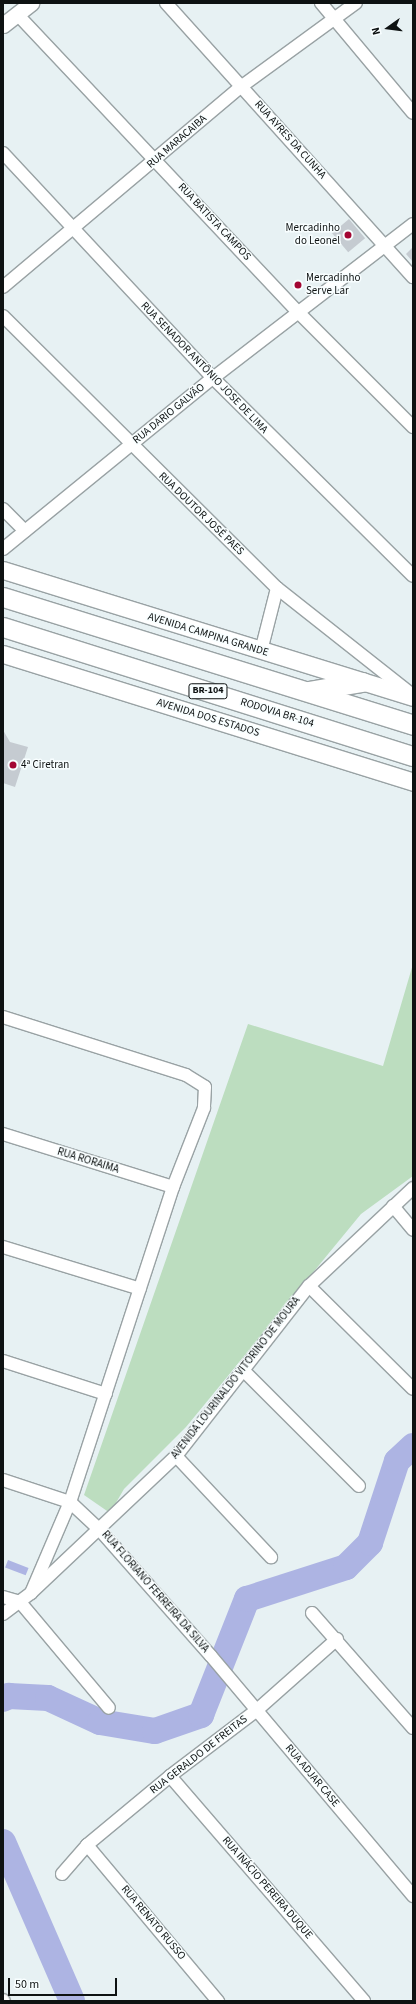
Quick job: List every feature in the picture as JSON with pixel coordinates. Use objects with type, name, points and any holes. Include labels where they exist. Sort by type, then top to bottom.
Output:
[{"type":"highway","name":"BR-104","points":[[3,597],[303,692],[413,725]]},
{"type":"highway","name":"RODOVIA BR-104","points":[[3,627],[413,756]]},
{"type":"highway","points":[[303,692],[362,682]]},
{"type":"main road","name":"AVENIDA CAMPINA GRANDE","points":[[3,570],[260,651],[413,696]]},
{"type":"main road","name":"AVENIDA DOS ESTADOS","points":[[3,654],[413,782]]},
{"type":"street","points":[[3,25],[31,3]]},
{"type":"street","name":"RUA AYRES DA CUNHA","points":[[166,3],[413,277]]},
{"type":"street","points":[[321,3],[413,113]]},
{"type":"street","name":"RUA MARACAIBA","points":[[3,287],[73,231],[242,86],[356,3]]},
{"type":"street","name":"RUA BATISTA CAMPOS","points":[[17,14],[298,312],[413,427]]},
{"type":"street","name":"RUA SENADOR ANTÔNIO JOSE DE LIMA","points":[[3,153],[73,231],[213,378],[413,576]]},
{"type":"street","name":"RUA DARIO GALVÃO","points":[[3,548],[25,532],[213,378],[413,224]]},
{"type":"street","name":"RUA DOUTOR JOSÉ PAES","points":[[3,316],[131,446],[277,588],[413,696]]},
{"type":"street","points":[[3,509],[25,532]]},
{"type":"street","points":[[260,651],[277,588]]},
{"type":"street","points":[[3,1017],[186,1074],[205,1087],[204,1108],[173,1187],[70,1502],[31,1593]]},
{"type":"street","name":"RUA RORAIMA","points":[[3,1134],[173,1187]]},
{"type":"street","name":"AVENIDA LOURINALDO VITORINO DE MOURA","points":[[3,1614],[31,1593],[176,1456],[309,1286],[392,1206],[413,1188]]},
{"type":"street","points":[[392,1206],[413,1230]]},
{"type":"street","points":[[3,1247],[140,1289]]},
{"type":"street","points":[[309,1286],[413,1389]]},
{"type":"street","points":[[3,1361],[106,1394]]},
{"type":"street","points":[[243,1370],[359,1486]]},
{"type":"street","points":[[176,1456],[271,1557]]},
{"type":"street","points":[[3,1480],[70,1502]]},
{"type":"street","name":"RUA FLORIANO FERREIRA DA SILVA","points":[[70,1502],[99,1529],[211,1656]]},
{"type":"street","points":[[3,1596],[20,1602],[109,1708]]},
{"type":"street","points":[[312,1613],[337,1639],[413,1728]]},
{"type":"street","name":"RUA GERALDO DE FREITAS","points":[[62,1874],[87,1846],[170,1776],[257,1710],[337,1639]]},
{"type":"street","name":"RUA ADJAR CASE","points":[[211,1656],[413,1896]]},
{"type":"street","name":"RUA INÁCIO PEREIRA DUQUE","points":[[170,1776],[364,2001]]},
{"type":"street","name":"RUA RENATO RUSSO","points":[[87,1846],[218,2001]]},
{"type":"green space","points":[[413,964],[413,1176],[361,1214],[186,1427],[124,1489],[110,1513],[84,1495],[248,1024],[383,1066]]},
{"type":"water","points":[[8,1560],[29,1568],[26,1575],[5,1567]]},
{"type":"building","name":"Mercadinho do Leonel","points":[[349,219],[365,238],[348,252],[332,233]]},
{"type":"building","points":[[413,247],[413,262],[406,254]]},
{"type":"building","name":"4ª Ciretran","points":[[3,730],[10,742],[28,747],[15,787],[3,783]]},
{"type":"waterway","points":[[3,1699],[9,1696],[48,1698],[100,1722],[155,1731],[201,1715],[247,1599],[346,1567],[370,1543],[397,1461],[413,1446]]},
{"type":"waterway","points":[[3,1842],[72,2001]]},
{"type":"place","name":"Mercadinho do Leonel","points":[[348,235]]},
{"type":"place","name":"Mercadinho Serve Lar","points":[[298,285]]},
{"type":"place","name":"4ª Ciretran","points":[[13,765]]}]
